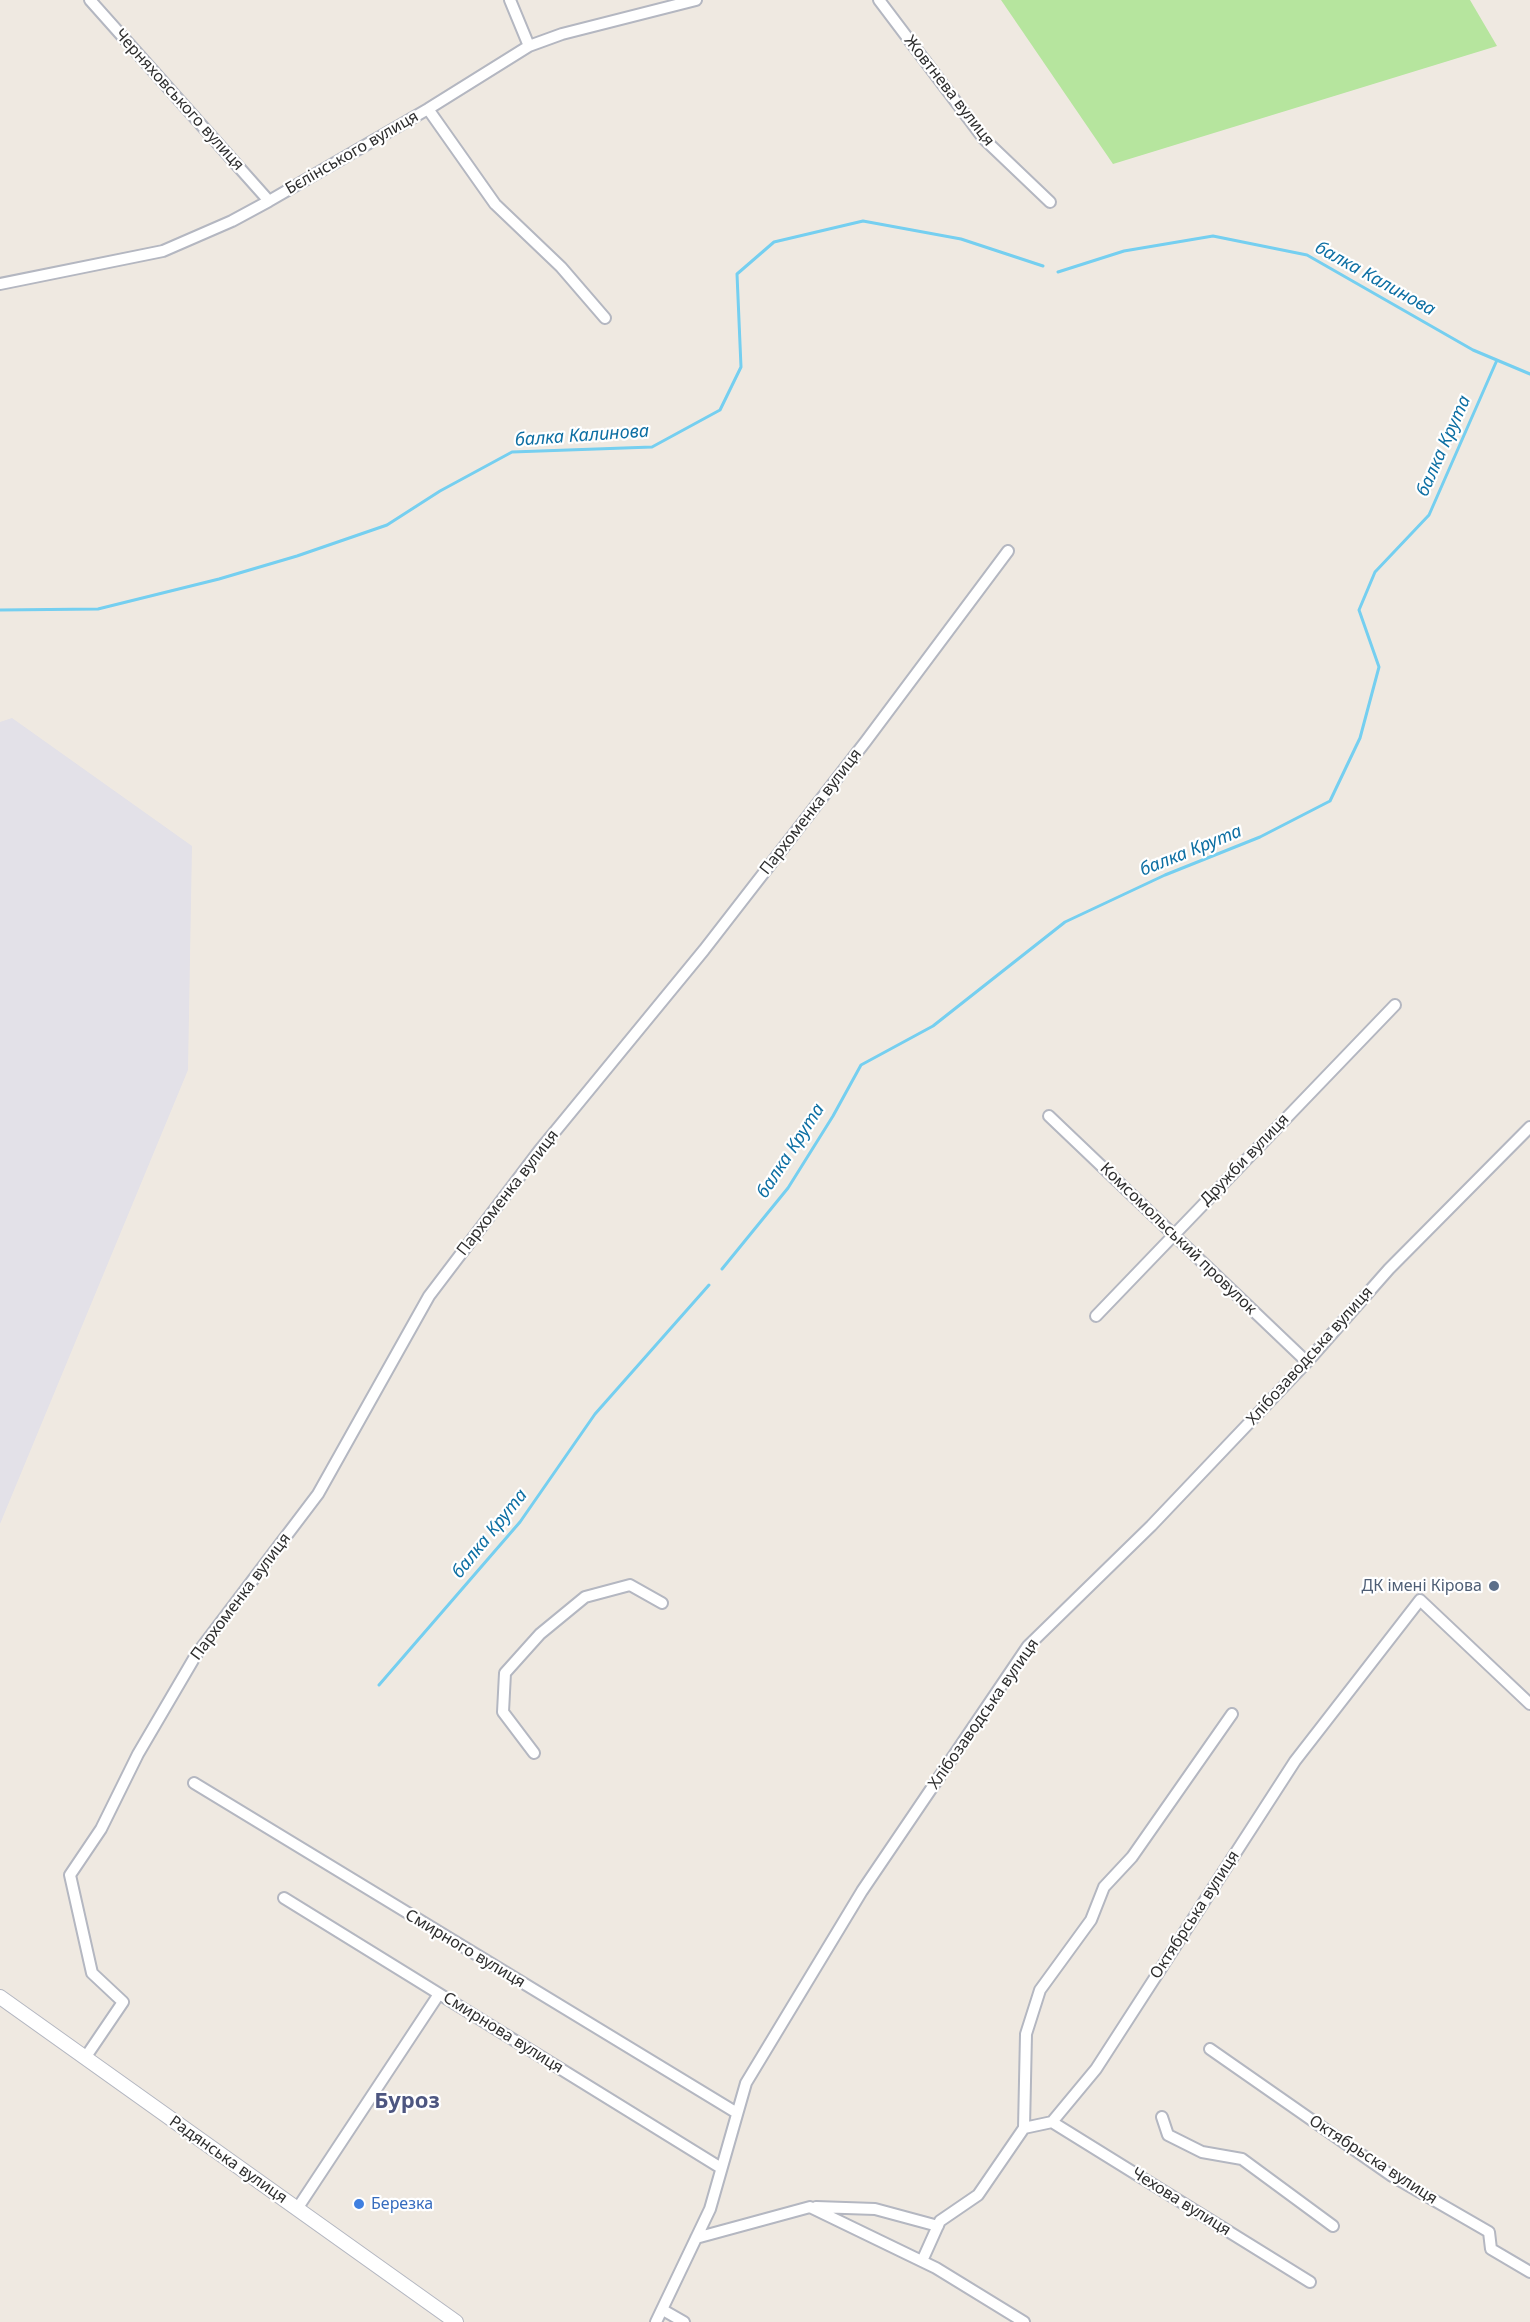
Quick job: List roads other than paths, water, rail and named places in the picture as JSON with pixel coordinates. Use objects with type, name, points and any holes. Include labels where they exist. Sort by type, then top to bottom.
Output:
[{"type":"street","name":"Черняховського вулиця","points":[[90,0],[269,201]]},
{"type":"street","points":[[510,0],[529,46]]},
{"type":"street","name":"Бєлінського вулиця","points":[[0,284],[163,251],[232,221],[269,201],[428,109],[529,46],[562,34],[696,0]]},
{"type":"street","name":"Жовтнева вулиця","points":[[879,0],[984,139],[1050,202]]},
{"type":"street","points":[[428,109],[495,204],[561,267],[605,318]]},
{"type":"street","name":"Пархоменка вулиця","points":[[85,2058],[123,2002],[92,1973],[70,1875],[101,1829],[138,1754],[196,1655],[318,1494],[429,1296],[539,1151],[704,950],[866,741],[1008,551]]},
{"type":"street","name":"Дружби вулиця","points":[[1096,1316],[1395,1005]]},
{"type":"street","name":"Комсомольський провулок","points":[[1048,1116],[1307,1362]]},
{"type":"street","name":"Хлібозаводська вулиця","points":[[656,2322],[710,2209],[746,2083],[862,1891],[1028,1646],[1151,1526],[1307,1362],[1389,1269],[1530,1127]]},
{"type":"street","points":[[534,1753],[503,1712],[505,1673],[540,1634],[585,1597],[630,1585],[662,1603]]},
{"type":"street","name":"Октябрська вулиця","points":[[1052,2121],[1096,2069],[1295,1761],[1420,1600],[1530,1704]]},
{"type":"street","points":[[922,2261],[940,2221],[978,2195],[1024,2127],[1026,2034],[1040,1990],[1091,1920],[1104,1887],[1132,1857],[1232,1714]]},
{"type":"street","name":"Смирного вулиця","points":[[194,1783],[737,2113]]},
{"type":"street","name":"Смирнова вулиця","points":[[284,1898],[721,2168]]},
{"type":"street","points":[[297,2209],[439,1994]]},
{"type":"street","name":"Радянська вулиця","points":[[0,1997],[456,2322]]},
{"type":"street","name":"Октябрьска вулиця","points":[[1209,2049],[1392,2176],[1489,2232],[1491,2249],[1530,2272]]},
{"type":"street","points":[[1162,2117],[1168,2135],[1202,2152],[1242,2159],[1334,2226]]},
{"type":"street","points":[[1024,2127],[1052,2121]]},
{"type":"street","name":"Чехова вулиця","points":[[1052,2121],[1310,2282]]},
{"type":"street","points":[[696,2238],[810,2207],[875,2209],[938,2226]]},
{"type":"street","points":[[810,2207],[922,2261],[1024,2322]]},
{"type":"street","points":[[663,2310],[684,2322]]},
{"type":"waterway","name":"балка Калинова","points":[[0,610],[98,609],[219,579],[297,556],[387,525],[440,491],[512,452],[652,447],[720,410],[741,367],[737,274],[774,242],[863,221],[961,239],[1043,266]]},
{"type":"waterway","name":"балка Калинова","points":[[1058,272],[1124,251],[1213,236],[1307,255],[1473,350],[1530,374]]},
{"type":"waterway","name":"балка Крута","points":[[722,1269],[788,1188],[833,1116],[861,1065],[933,1026],[1065,922],[1165,875],[1260,837],[1330,801],[1360,738],[1379,667],[1359,610],[1375,572],[1429,515],[1497,360]]},
{"type":"waterway","name":"балка Крута","points":[[379,1685],[520,1522],[595,1414],[709,1285]]},
{"type":"place","name":"ДК імені Кірова","points":[[1494,1586]]},
{"type":"place","name":"Березка","points":[[359,2204]]},
{"type":"district","name":"Буроз","points":[[407,2102]]}]
